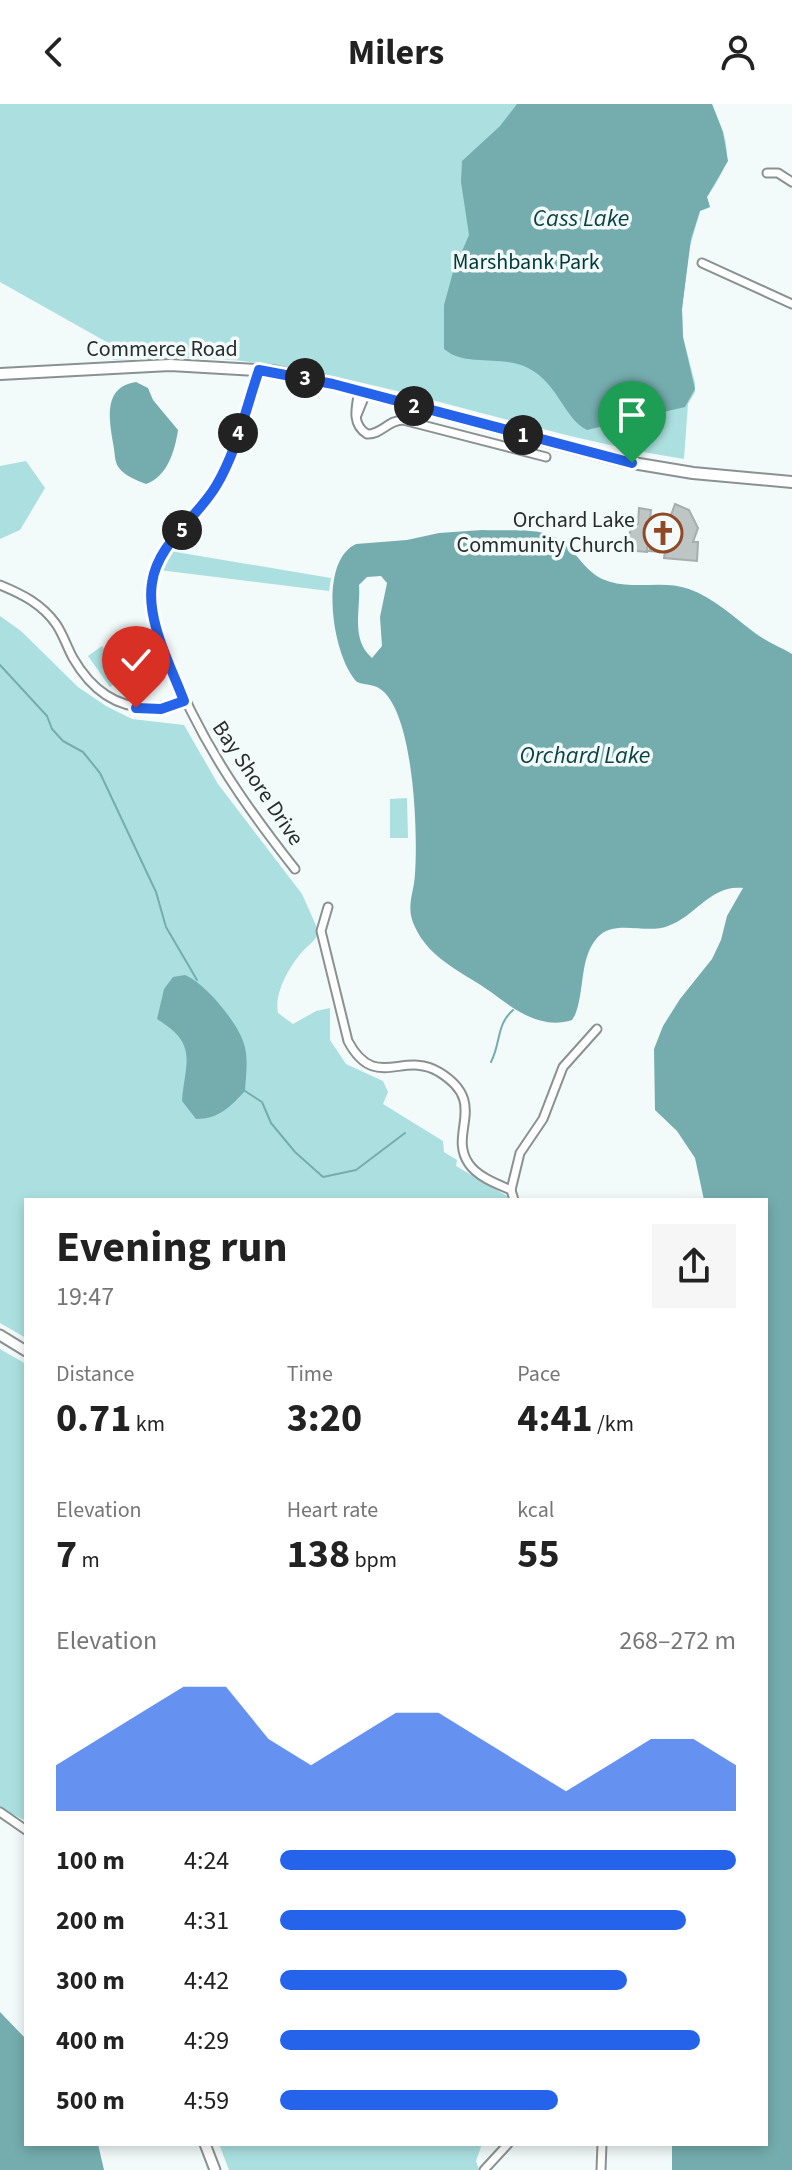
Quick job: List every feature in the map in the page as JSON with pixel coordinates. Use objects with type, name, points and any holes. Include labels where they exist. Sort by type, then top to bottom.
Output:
[{"type":"main road","name":"Commerce Road","points":[[0,374],[170,365],[259,370],[362,392],[621,461],[693,473],[792,482]]},
{"type":"street","points":[[767,173],[778,173],[792,182]]},
{"type":"street","points":[[702,263],[792,304]]},
{"type":"street","name":"Bay Shore Drive","points":[[259,370],[217,485],[169,545],[151,585],[154,617],[184,701],[228,779],[295,869]]},
{"type":"street","points":[[362,392],[356,417],[358,426],[367,434],[376,433],[392,421],[403,420],[546,457]]},
{"type":"street","points":[[0,585],[26,597],[47,614],[88,680],[114,700],[145,710],[184,701]]},
{"type":"street","points":[[328,907],[321,931],[348,1041],[356,1055],[374,1068],[422,1067],[442,1073],[463,1094],[466,1104],[463,1149],[468,1164],[478,1173],[511,1190]]},
{"type":"street","points":[[513,1198],[511,1190],[520,1153],[543,1119],[563,1067],[597,1029]]},
{"type":"street","points":[[0,1335],[24,1350]]},
{"type":"street","points":[[0,1812],[24,1829]]},
{"type":"street","points":[[206,2146],[215,2170]]},
{"type":"street","points":[[484,2170],[506,2146]]},
{"type":"street","points":[[601,2170],[602,2146]]},
{"type":"green space","name":"Marshbank Park","points":[[0,104],[712,104],[723,131],[727,152],[722,172],[707,197],[710,207],[700,211],[689,250],[682,309],[683,337],[695,392],[688,404],[684,459],[577,438],[312,372],[222,359],[112,360],[119,349],[0,282]]},
{"type":"green space","points":[[26,461],[45,488],[20,530],[0,539],[0,466]]},
{"type":"green space","points":[[170,551],[331,578],[329,591],[159,570]]},
{"type":"green space","points":[[0,616],[21,631],[78,687],[106,706],[132,719],[184,725],[218,784],[302,894],[319,932],[288,973],[278,997],[278,1013],[293,1024],[316,1011],[330,1008],[330,1040],[346,1064],[383,1081],[388,1092],[383,1104],[443,1141],[444,1152],[457,1160],[456,1166],[507,1198],[24,1198],[24,1337],[0,1323]]},
{"type":"green space","points":[[102,646],[124,677],[110,687],[88,656]]},
{"type":"green space","points":[[407,798],[408,838],[390,838],[390,799]]},
{"type":"green space","points":[[0,1349],[24,1363],[24,1820],[0,1808]]},
{"type":"green space","points":[[220,2146],[481,2146],[476,2161],[479,2170],[229,2170]]},
{"type":"water","name":"Cass Lake","points":[[517,104],[712,104],[723,132],[728,161],[707,197],[710,207],[700,211],[691,239],[682,309],[683,337],[695,389],[685,407],[587,430],[573,418],[547,383],[528,368],[507,362],[463,358],[444,349],[444,305],[453,272],[469,235],[461,182],[462,161],[500,126]]},
{"type":"water","points":[[136,382],[148,388],[153,400],[178,430],[165,469],[146,484],[128,476],[117,466],[110,424],[113,397],[125,385]]},
{"type":"water","name":"Orchard Lake","points":[[482,530],[516,530],[550,535],[569,547],[600,578],[626,585],[668,585],[689,589],[792,654],[792,2170],[672,2170],[672,2146],[768,2146],[768,1198],[704,1198],[695,1158],[677,1131],[655,1110],[654,1049],[663,1026],[712,959],[727,916],[743,888],[722,891],[668,926],[604,932],[591,946],[587,956],[578,1006],[572,1020],[550,1022],[519,1011],[449,965],[429,948],[415,927],[411,913],[416,856],[414,806],[402,727],[394,706],[384,692],[357,682],[348,670],[341,653],[333,611],[336,570],[344,554],[356,544],[407,540],[439,533]],"holes":[[[381,576],[387,583],[380,617],[382,646],[372,658],[361,642],[358,623],[359,585],[367,577]]]},
{"type":"water","points":[[185,975],[202,986],[227,1013],[243,1041],[247,1066],[245,1091],[224,1111],[196,1119],[182,1101],[186,1064],[184,1046],[170,1028],[157,1019],[164,989],[173,977]]},
{"type":"water","points":[[0,2012],[24,2037],[24,2146],[98,2146],[104,2170],[0,2170]]},
{"type":"building","name":"Orchard Lake Community Church","points":[[675,504],[689,510],[698,528],[693,542],[698,542],[697,561],[664,558],[665,552],[649,551],[661,520],[671,515]]},
{"type":"building","points":[[639,508],[651,510],[647,552],[624,550],[626,535],[629,535],[633,524],[638,524]]},
{"type":"waterway","points":[[0,665],[47,716],[52,729],[63,741],[83,752],[100,773],[156,892],[166,927],[197,980]]},
{"type":"waterway","points":[[491,1062],[501,1028],[513,1010]]},
{"type":"waterway","points":[[245,1091],[262,1102],[271,1123],[295,1152],[323,1177],[356,1170],[405,1133]]},
{"type":"place","name":"Orchard Lake Community Church","points":[[663,533]]},
{"type":"route","points":[[136,708],[161,709],[184,701],[154,617],[151,585],[157,564],[169,545],[217,485],[228,462],[259,370],[333,384],[632,463]]}]
